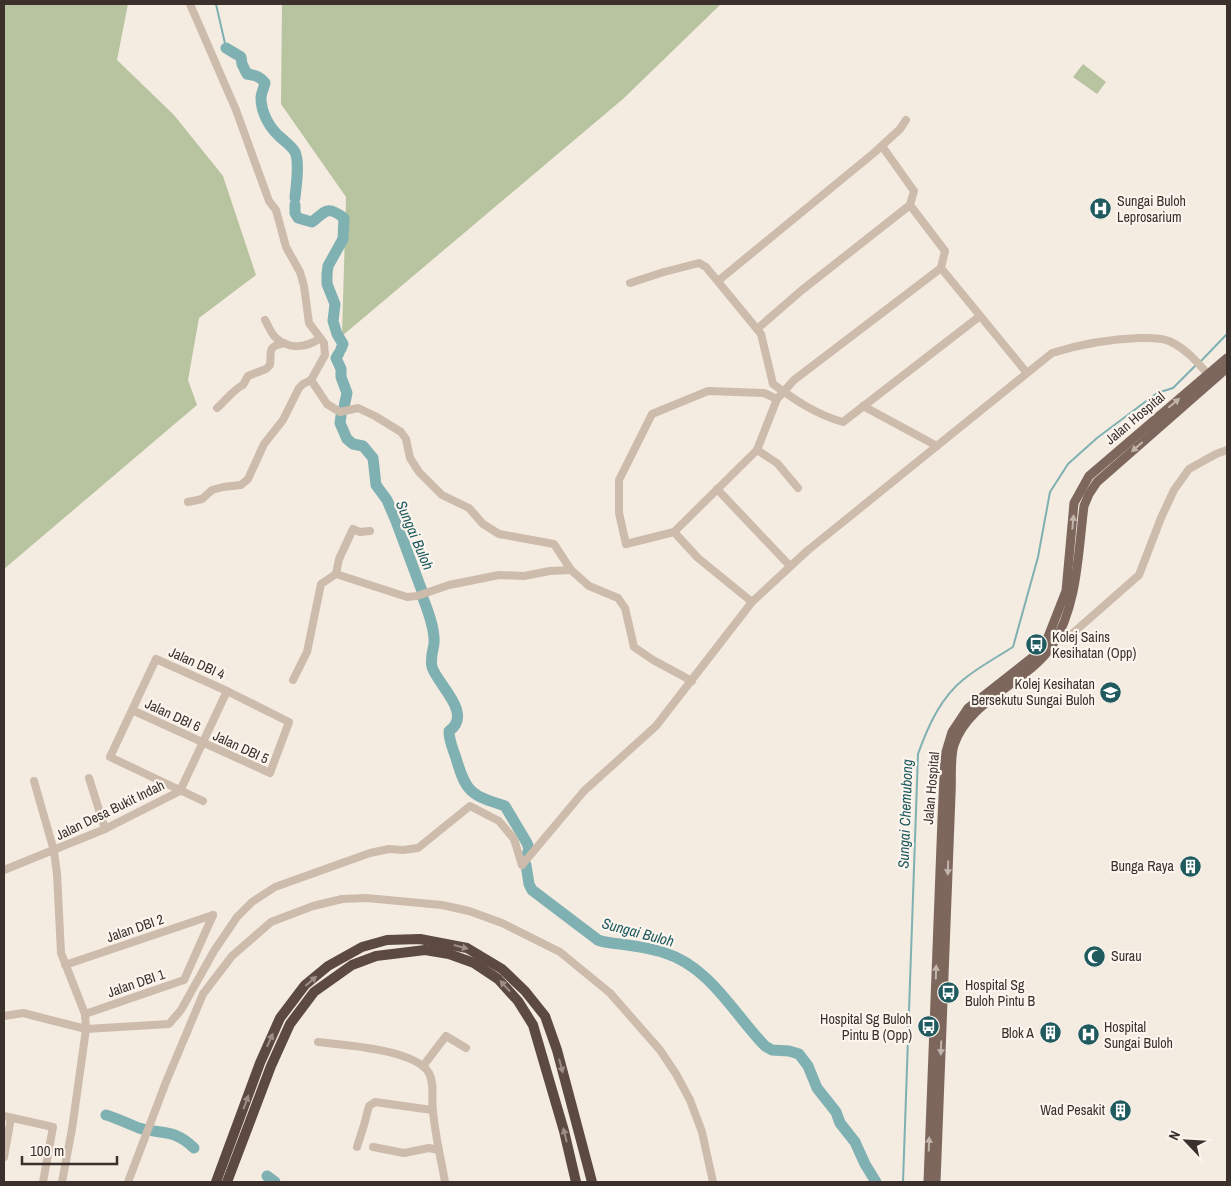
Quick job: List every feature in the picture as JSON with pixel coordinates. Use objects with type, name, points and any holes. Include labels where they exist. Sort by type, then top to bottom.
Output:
[{"type":"highway","points":[[214,1182],[232,1140],[260,1063],[280,1018],[306,985],[328,966],[362,947],[388,940],[420,939],[466,948],[502,969],[545,1016],[557,1050],[592,1182]]},
{"type":"highway","points":[[229,1182],[271,1066],[290,1024],[314,992],[352,964],[376,956],[425,950],[449,954],[474,963],[498,979],[518,1001],[533,1025],[564,1131],[576,1182]]},
{"type":"main road","name":"Jalan Hospital","points":[[936,1182],[954,747],[962,730],[980,708],[1030,669],[1051,647],[1051,638],[1066,591],[1074,503],[1089,476],[1227,358]]},
{"type":"main road","name":"Jalan Hospital","points":[[1209,375],[1227,368]]},
{"type":"main road","name":"Jalan Hospital","points":[[928,1182],[945,755],[952,732],[968,708],[1034,656],[1051,638]]},
{"type":"street","points":[[188,502],[202,499],[212,490],[241,485],[248,479],[264,444],[283,420],[300,388],[311,380],[325,355],[324,343],[308,323],[304,286],[300,272],[286,247],[276,210],[270,201],[236,110],[190,4]]},
{"type":"street","points":[[718,281],[826,194],[882,146],[900,129],[906,120]]},
{"type":"street","points":[[757,329],[802,290],[910,205],[914,192],[882,146]]},
{"type":"street","points":[[777,399],[764,393],[708,391],[652,414],[618,480],[619,513],[626,544],[674,532],[758,450],[777,399],[794,380],[941,268],[945,251],[910,205]]},
{"type":"street","points":[[630,283],[699,263],[706,267],[761,334],[773,384],[825,417],[843,422],[980,316]]},
{"type":"street","points":[[941,268],[1027,373]]},
{"type":"street","points":[[264,320],[275,338],[296,347],[313,343],[320,338]]},
{"type":"street","points":[[4,1016],[23,1013],[86,1029],[169,1024],[181,1010],[214,951],[237,917],[263,894],[370,853],[389,849],[418,848],[470,806],[499,820],[514,839],[522,865],[584,791],[656,726],[692,682],[752,602],[814,544],[1052,353],[1079,344],[1111,339],[1159,338],[1171,342],[1193,356],[1209,375]]},
{"type":"street","points":[[216,408],[237,387],[243,386],[248,376],[266,369],[270,365],[269,354],[272,349],[275,345],[284,343]]},
{"type":"street","points":[[311,380],[327,404],[340,412],[358,408],[376,416],[401,432],[406,439],[410,458],[419,472],[442,495],[469,508],[483,524],[499,534],[554,544],[570,570],[589,586],[618,598],[625,608],[634,647],[692,682]]},
{"type":"street","points":[[863,406],[937,446]]},
{"type":"street","points":[[758,450],[777,463],[798,488]]},
{"type":"street","points":[[1051,638],[1073,633],[1139,575],[1160,518],[1174,490],[1189,468],[1227,450]]},
{"type":"street","points":[[717,489],[790,566]]},
{"type":"street","points":[[293,680],[306,652],[321,584],[336,574],[339,559],[353,529],[360,532],[370,531]]},
{"type":"street","points":[[674,532],[698,558],[752,602]]},
{"type":"street","points":[[336,574],[407,597],[417,596],[449,585],[500,576],[524,576],[550,571],[570,570]]},
{"type":"street","name":"Jalan DBI 4","points":[[132,710],[156,659],[228,691],[289,722],[270,773]]},
{"type":"street","name":"Jalan Desa Bukit Indah","points":[[4,870],[105,829],[180,791],[228,691]]},
{"type":"street","points":[[132,710],[110,757],[203,801]]},
{"type":"street","name":"Jalan DBI 6","points":[[132,710],[203,743]]},
{"type":"street","name":"Jalan DBI 5","points":[[203,743],[270,773]]},
{"type":"street","points":[[90,778],[105,829]]},
{"type":"street","points":[[34,781],[54,851],[61,953],[85,1014],[86,1029],[72,1129],[62,1182]]},
{"type":"street","points":[[129,1180],[203,994],[232,956],[271,922],[313,906],[342,900],[366,898],[442,905],[469,911],[502,923],[560,952],[610,993],[660,1050],[676,1074],[690,1100],[702,1132],[713,1182]]},
{"type":"street","name":"Jalan DBI 2","points":[[65,965],[213,915]]},
{"type":"street","name":"Jalan DBI 1","points":[[85,1014],[184,980],[213,915]]},
{"type":"street","points":[[423,1066],[446,1036],[466,1048]]},
{"type":"street","points":[[318,1042],[369,1048],[390,1053],[423,1066],[430,1075],[432,1110],[445,1182]]},
{"type":"street","points":[[357,1147],[368,1106],[375,1102],[432,1110]]},
{"type":"street","points":[[4,1157],[7,1117],[53,1127],[43,1182]]},
{"type":"street","points":[[373,1147],[404,1153],[429,1148],[440,1150]]},
{"type":"green space","points":[[4,4],[128,4],[117,60],[174,115],[223,176],[256,275],[199,318],[188,380],[197,405],[4,569]]},
{"type":"green space","points":[[282,4],[721,4],[623,99],[342,336],[346,197],[281,104]]},
{"type":"green space","points":[[1083,64],[1106,82],[1097,94],[1073,77]]},
{"type":"waterway","name":"Sungai Buloh","points":[[216,4],[226,48]]},
{"type":"waterway","name":"Sungai Buloh","points":[[226,48],[241,57],[247,74],[259,77],[265,83],[261,94],[261,103],[266,119],[295,152],[297,162],[295,198]]},
{"type":"waterway","name":"Sungai Buloh","points":[[295,205],[295,213],[298,218],[312,222],[327,211],[334,212],[344,218],[343,239],[328,266],[327,274],[327,284],[335,304],[333,321],[337,334],[343,344],[341,349]]},
{"type":"waterway","name":"Sungai Chemubong","points":[[1201,361],[1227,334]]},
{"type":"waterway","name":"Sungai Buloh","points":[[339,353],[336,358],[347,393],[344,407]]},
{"type":"waterway","name":"Sungai Chemubong","points":[[903,1182],[918,754],[936,713],[956,686],[988,662],[1013,647],[1038,557],[1050,492],[1068,464],[1097,438],[1157,393],[1173,388],[1197,364]]},
{"type":"waterway","name":"Sungai Buloh","points":[[341,416],[340,423],[347,439],[353,444],[363,446],[373,458],[376,485],[387,500],[422,591]]},
{"type":"waterway","name":"Sungai Buloh","points":[[423,598],[433,632],[432,667],[452,699],[458,716],[456,724],[449,731],[449,735],[463,779],[467,786],[477,795],[505,806],[527,843],[529,849],[527,855]]},
{"type":"waterway","name":"Sungai Buloh","points":[[526,865],[529,884],[532,890],[598,940],[654,950],[681,960],[708,980],[765,1046],[772,1050],[789,1051],[799,1054],[808,1066],[817,1088],[836,1112],[840,1123],[855,1142],[876,1182]]},
{"type":"waterway","points":[[106,1115],[139,1128],[180,1137],[194,1148]]},
{"type":"waterway","points":[[267,1176],[275,1182]]},
{"type":"place","name":"Sungai Buloh Leprosarium","points":[[1101,209]]},
{"type":"place","name":"Kolej Sains Kesihatan (Opp)","points":[[1036,645]]},
{"type":"place","name":"Kolej Kesihatan Bersekutu Sungai Buloh","points":[[1111,692]]},
{"type":"place","name":"Bunga Raya","points":[[1190,866]]},
{"type":"place","name":"Surau","points":[[1095,956]]},
{"type":"place","name":"Hospital Sg Buloh Pintu B","points":[[949,993]]},
{"type":"place","name":"Hospital Sg Buloh Pintu B (Opp)","points":[[928,1027]]},
{"type":"place","name":"Blok A","points":[[1050,1033]]},
{"type":"place","name":"Hospital Sungai Buloh","points":[[1088,1035]]},
{"type":"place","name":"Wad Pesakit","points":[[1121,1110]]}]
